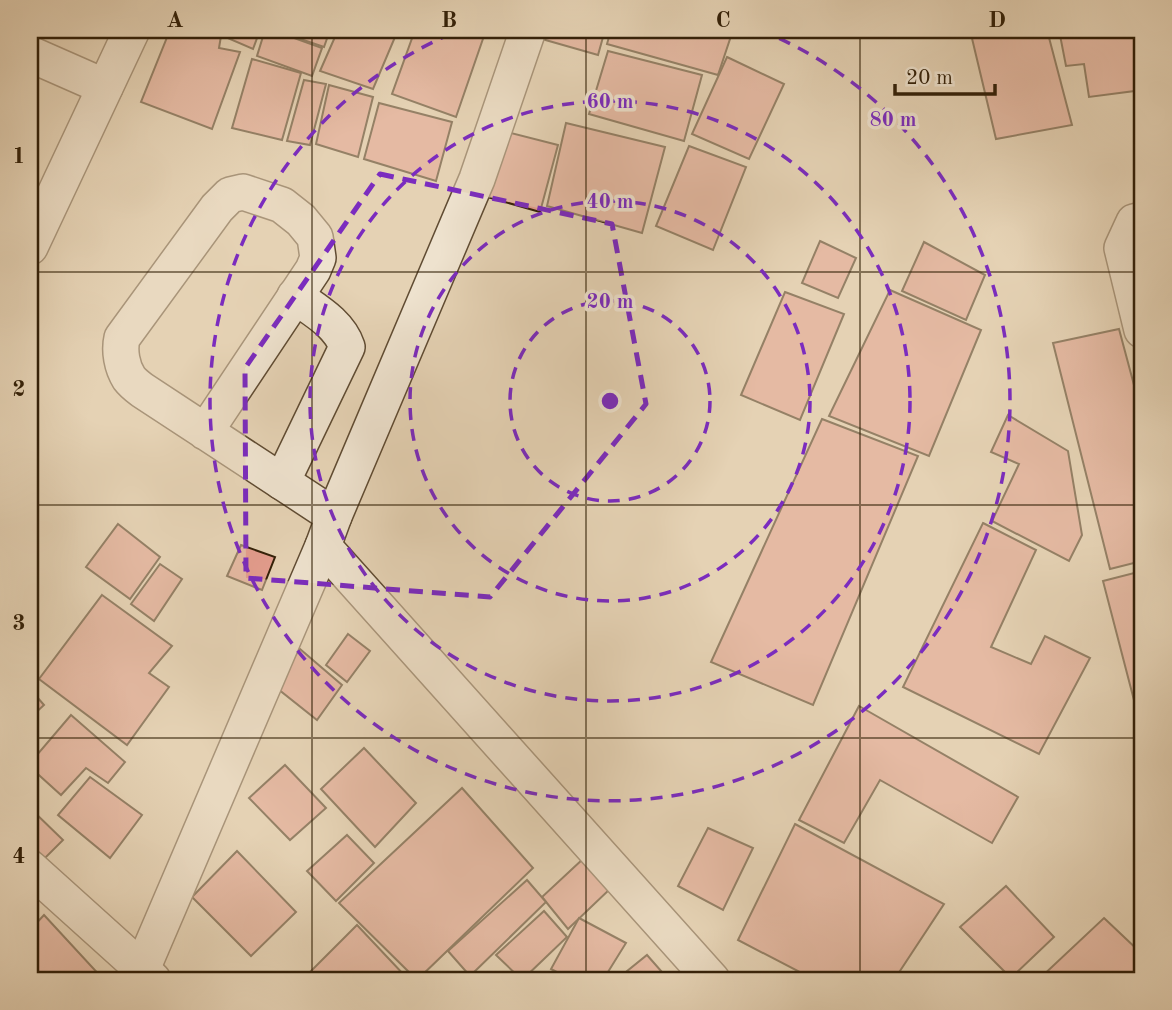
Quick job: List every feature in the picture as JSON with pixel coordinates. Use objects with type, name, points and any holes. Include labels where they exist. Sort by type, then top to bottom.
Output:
[{"type":"street","points":[[30,247],[132,30]]},
{"type":"street","points":[[30,868],[148,974],[329,531],[477,179],[528,30]]},
{"type":"street","points":[[30,54],[105,87]]},
{"type":"street","points":[[205,432],[313,270],[318,258],[315,237],[302,220],[282,205],[243,192],[230,195],[217,208],[122,338],[120,348],[130,379],[142,390],[205,432],[282,482],[329,531],[712,980]]},
{"type":"street","points":[[1142,220],[1134,222],[1122,248],[1142,330]]},
{"type":"street","points":[[282,482],[346,347],[344,339],[333,324],[295,296]]},
{"type":"highlighted area","points":[[380,174],[612,224],[646,404],[490,597],[246,578],[245,368]]},
{"type":"building","points":[[170,30],[222,30],[219,48],[240,52],[212,129],[141,102]]},
{"type":"building","points":[[226,30],[260,30],[253,49],[223,36]]},
{"type":"building","points":[[265,30],[272,30],[322,48],[312,76],[257,56]]},
{"type":"building","points":[[274,30],[330,30],[324,47]]},
{"type":"building","points":[[338,30],[398,30],[373,89],[320,71]]},
{"type":"building","points":[[415,30],[486,30],[456,117],[392,94]]},
{"type":"building","points":[[522,30],[605,30],[598,55],[521,33]]},
{"type":"building","points":[[611,30],[733,30],[718,75],[607,44]]},
{"type":"building","points":[[970,30],[1047,30],[1072,125],[996,139]]},
{"type":"building","points":[[1059,30],[1142,30],[1142,90],[1089,97],[1084,64],[1066,66]]},
{"type":"building","points":[[608,51],[702,75],[684,141],[589,114]]},
{"type":"building","points":[[727,57],[784,84],[749,159],[692,134]]},
{"type":"building","points":[[252,59],[301,73],[282,140],[232,128]]},
{"type":"building","points":[[304,80],[326,84],[310,145],[287,141]]},
{"type":"building","points":[[329,85],[373,97],[358,157],[316,144]]},
{"type":"building","points":[[379,103],[452,122],[436,181],[364,159]]},
{"type":"building","points":[[566,123],[665,147],[642,233],[547,206]]},
{"type":"building","points":[[503,131],[558,145],[540,212],[484,196]]},
{"type":"building","points":[[689,146],[746,167],[713,250],[656,226]]},
{"type":"building","points":[[820,241],[856,258],[838,298],[802,283]]},
{"type":"building","points":[[924,242],[985,275],[966,320],[902,291]]},
{"type":"building","points":[[890,290],[981,330],[929,456],[829,416]]},
{"type":"building","points":[[785,292],[844,314],[800,420],[741,395]]},
{"type":"building","points":[[1119,329],[1142,415],[1142,561],[1110,569],[1053,343]]},
{"type":"building","points":[[1008,415],[1068,451],[1082,535],[1069,561],[992,521],[1019,464],[991,452]]},
{"type":"building","points":[[822,419],[918,456],[813,705],[711,662]]},
{"type":"building","points":[[983,523],[1036,550],[991,647],[1031,664],[1045,636],[1090,658],[1039,754],[903,687]]},
{"type":"building","points":[[118,524],[160,557],[130,599],[86,567]]},
{"type":"building","points":[[241,545],[275,557],[262,590],[227,576]]},
{"type":"building","points":[[160,564],[182,579],[154,621],[131,604]]},
{"type":"building","points":[[1142,571],[1142,731],[1103,581]]},
{"type":"building","points":[[102,595],[172,646],[149,673],[169,687],[127,745],[39,679]]},
{"type":"building","points":[[348,634],[370,651],[347,682],[326,665]]},
{"type":"building","points":[[300,649],[342,685],[317,720],[273,685]]},
{"type":"building","points":[[30,689],[44,705],[30,718]]},
{"type":"building","points":[[859,706],[1018,797],[992,843],[880,780],[844,843],[799,820]]},
{"type":"building","points":[[71,715],[125,762],[108,783],[86,768],[61,795],[30,767],[30,763]]},
{"type":"building","points":[[364,748],[416,803],[375,847],[321,789]]},
{"type":"building","points":[[285,765],[326,808],[290,840],[249,798]]},
{"type":"building","points":[[90,777],[142,815],[110,858],[58,815]]},
{"type":"building","points":[[462,788],[533,868],[417,980],[339,903]]},
{"type":"building","points":[[30,808],[63,840],[39,864],[30,856]]},
{"type":"building","points":[[795,824],[944,904],[894,980],[815,980],[738,940]]},
{"type":"building","points":[[708,828],[753,848],[723,910],[678,886]]},
{"type":"building","points":[[347,835],[374,863],[336,901],[307,871]]},
{"type":"building","points":[[237,851],[296,912],[251,956],[192,897]]},
{"type":"building","points":[[584,858],[611,888],[568,929],[542,897]]},
{"type":"building","points":[[527,880],[546,902],[470,976],[448,951]]},
{"type":"building","points":[[1006,886],[1054,937],[1011,978],[960,927]]},
{"type":"building","points":[[544,911],[567,937],[522,980],[496,955]]},
{"type":"building","points":[[44,915],[104,980],[30,980],[30,930]]},
{"type":"building","points":[[579,918],[626,943],[603,980],[572,980],[551,969]]},
{"type":"building","points":[[1104,918],[1142,954],[1142,965],[1123,980],[1038,980]]},
{"type":"building","points":[[357,925],[406,977],[403,980],[302,980]]},
{"type":"building","points":[[647,955],[669,980],[616,980]]}]
